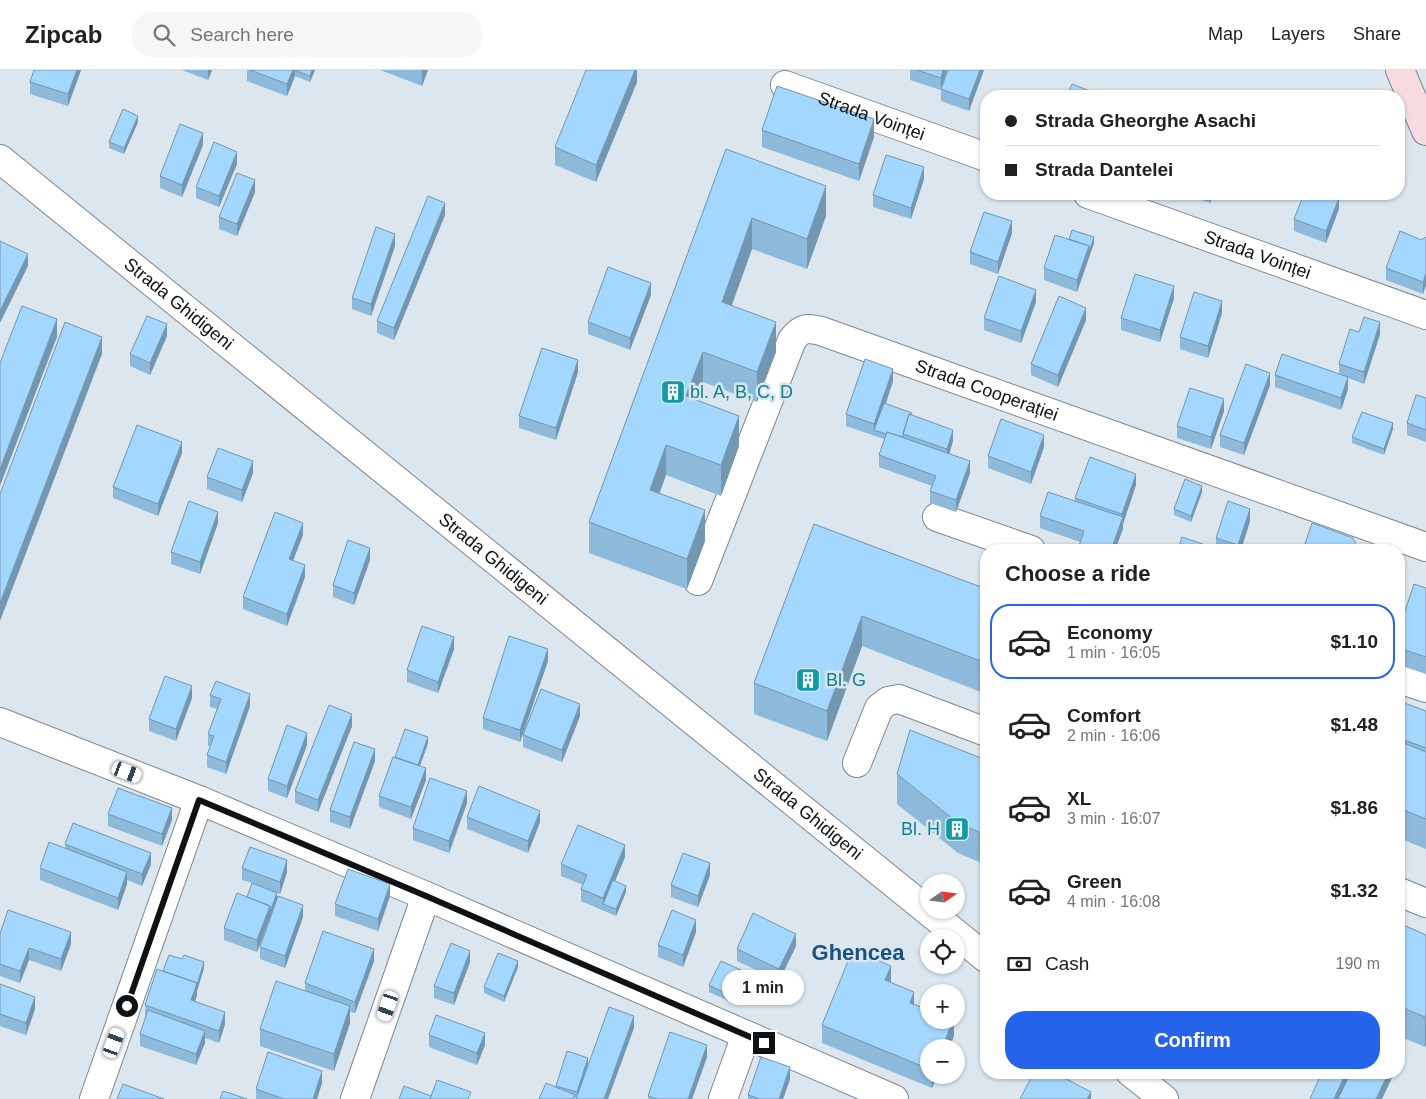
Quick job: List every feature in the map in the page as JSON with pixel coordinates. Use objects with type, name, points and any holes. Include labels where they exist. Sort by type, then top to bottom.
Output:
[{"type":"main road","points":[[1400,70],[1426,131]]},
{"type":"street","name":"Strada Voinței","points":[[785,85],[980,155]]},
{"type":"street","name":"Strada Ghidigeni","points":[[0,159],[980,953]]},
{"type":"street","name":"Strada Voinței","points":[[1105,200],[1426,315]]},
{"type":"street","name":"Strada Cooperației","points":[[698,581],[792,340],[800,331],[808,328],[1426,547]]},
{"type":"street","points":[[937,517],[1013,544]]},
{"type":"street","points":[[1405,681],[1426,688]]},
{"type":"street","points":[[857,762],[879,708],[888,701],[899,700],[980,730]]},
{"type":"street","points":[[0,722],[199,800],[426,896],[894,1099]]},
{"type":"street","points":[[94,1099],[199,800]]},
{"type":"street","points":[[1405,894],[1426,903]]},
{"type":"street","points":[[355,1099],[426,896]]},
{"type":"street","points":[[723,1099],[746,1035]]},
{"type":"street","points":[[1139,1079],[1164,1099]]},
{"type":"building","points":[[34,70],[77,70],[68,94],[30,82]]},
{"type":"building","points":[[250,70],[293,70],[287,84]]},
{"type":"building","points":[[295,70],[312,70],[310,76]]},
{"type":"building","points":[[586,70],[635,70],[596,165],[555,147]]},
{"type":"building","points":[[917,70],[943,70],[941,78]]},
{"type":"building","points":[[948,70],[980,70],[969,99],[941,89]]},
{"type":"building","points":[[1072,84],[1088,90],[1070,90]]},
{"type":"building","points":[[777,86],[874,119],[859,164],[762,130]]},
{"type":"building","points":[[123,109],[138,116],[124,148],[109,142]]},
{"type":"building","points":[[180,124],[203,133],[182,185],[160,176]]},
{"type":"building","points":[[214,142],[237,152],[219,196],[196,187]]},
{"type":"building","name":"bl. A, B, C, D","points":[[726,149],[826,186],[807,239],[752,218],[722,302],[776,322],[757,372],[703,352],[686,396],[739,416],[721,465],[666,445],[650,490],[705,510],[687,559],[589,522]]},
{"type":"building","points":[[886,155],[924,167],[911,208],[873,195]]},
{"type":"building","points":[[237,173],[255,180],[237,224],[219,217]]},
{"type":"building","points":[[428,196],[445,203],[394,328],[377,321]]},
{"type":"building","points":[[1302,200],[1338,200],[1326,231],[1294,219]]},
{"type":"building","points":[[984,212],[1012,221],[998,262],[970,252]]},
{"type":"building","points":[[376,227],[395,234],[371,304],[352,298]]},
{"type":"building","points":[[1072,230],[1094,237],[1089,252],[1089,246],[1069,239]]},
{"type":"building","points":[[1400,231],[1421,240],[1426,237],[1426,273],[1423,282],[1386,268]]},
{"type":"building","points":[[1055,235],[1089,246],[1077,280],[1044,268]]},
{"type":"building","points":[[0,241],[28,254],[0,311]]},
{"type":"building","points":[[608,267],[651,283],[630,338],[588,322]]},
{"type":"building","points":[[1135,274],[1174,286],[1160,330],[1121,318]]},
{"type":"building","points":[[999,276],[1036,290],[1021,331],[984,318]]},
{"type":"building","points":[[1194,292],[1222,301],[1208,346],[1180,337]]},
{"type":"building","points":[[1059,296],[1086,308],[1058,375],[1031,364]]},
{"type":"building","points":[[22,306],[57,319],[0,469],[0,363]]},
{"type":"building","points":[[147,316],[167,324],[150,363],[130,354]]},
{"type":"building","points":[[1364,317],[1380,322],[1364,372],[1339,364],[1350,329],[1359,332]]},
{"type":"building","points":[[65,322],[102,337],[0,603],[0,494]]},
{"type":"building","points":[[542,348],[578,360],[556,428],[519,416]]},
{"type":"building","points":[[1282,354],[1348,377],[1341,398],[1275,375]]},
{"type":"building","points":[[865,359],[893,369],[874,424],[846,414]]},
{"type":"building","points":[[1246,364],[1270,373],[1244,443],[1220,435]]},
{"type":"building","points":[[1190,388],[1224,399],[1211,437],[1177,426]]},
{"type":"building","points":[[1416,395],[1426,398],[1426,430],[1407,423]]},
{"type":"building","points":[[884,403],[912,413],[911,415],[909,414],[903,437],[874,430]]},
{"type":"building","points":[[1362,412],[1393,423],[1384,449],[1352,437]]},
{"type":"building","points":[[909,414],[953,430],[947,449],[903,434]]},
{"type":"building","points":[[1001,419],[1044,435],[1031,472],[988,456]]},
{"type":"building","points":[[137,425],[182,442],[158,504],[113,487]]},
{"type":"building","points":[[887,432],[970,461],[956,500],[930,491],[936,476],[879,455]]},
{"type":"building","points":[[218,448],[253,461],[242,490],[207,477]]},
{"type":"building","points":[[1090,457],[1136,474],[1122,514],[1075,498]]},
{"type":"building","points":[[1185,479],[1202,486],[1191,516],[1174,509]]},
{"type":"building","points":[[1048,492],[1123,517],[1113,544],[1080,544],[1084,531],[1040,516]]},
{"type":"building","points":[[189,501],[218,512],[200,562],[171,552]]},
{"type":"building","points":[[1228,501],[1250,509],[1238,544],[1216,538]]},
{"type":"building","points":[[275,512],[303,523],[289,559],[305,565],[287,614],[243,597]]},
{"type":"building","points":[[1312,523],[1353,538],[1356,544],[1305,544]]},
{"type":"building","points":[[814,524],[980,587],[980,661],[862,616],[827,711],[754,683]]},
{"type":"building","points":[[1182,537],[1202,544],[1180,544]]},
{"type":"building","points":[[348,540],[370,548],[354,593],[333,585]]},
{"type":"building","points":[[1414,584],[1426,588],[1426,657],[1405,650],[1405,611]]},
{"type":"building","points":[[422,626],[454,637],[438,682],[407,670]]},
{"type":"building","points":[[509,636],[548,649],[520,730],[483,718]]},
{"type":"building","points":[[165,676],[192,686],[176,729],[149,719]]},
{"type":"building","points":[[216,681],[250,694],[226,762],[207,755],[214,736],[208,734],[221,699],[210,695]]},
{"type":"building","points":[[541,689],[580,704],[562,750],[523,735]]},
{"type":"building","points":[[1405,703],[1426,711],[1426,748],[1405,740]]},
{"type":"building","points":[[329,705],[352,714],[318,800],[295,791]]},
{"type":"building","points":[[287,725],[307,733],[287,786],[268,779]]},
{"type":"building","points":[[405,729],[428,737],[418,765],[395,757]]},
{"type":"building","points":[[910,730],[980,758],[980,832],[958,823],[897,774]]},
{"type":"building","points":[[354,742],[375,749],[350,817],[330,810]]},
{"type":"building","points":[[1405,743],[1426,752],[1426,819],[1405,810]]},
{"type":"building","points":[[393,757],[426,768],[411,807],[379,796]]},
{"type":"building","points":[[430,778],[467,791],[449,841],[413,828]]},
{"type":"building","points":[[479,786],[540,811],[528,841],[467,817]]},
{"type":"building","points":[[118,788],[172,808],[162,834],[108,814]]},
{"type":"building","points":[[73,823],[151,853],[142,874],[65,844]]},
{"type":"building","points":[[578,825],[625,845],[603,898],[581,889],[587,875],[561,864]]},
{"type":"building","points":[[49,842],[127,872],[118,898],[40,868]]},
{"type":"building","points":[[250,847],[287,860],[280,882],[242,868]]},
{"type":"building","points":[[683,853],[710,863],[698,896],[671,885]]},
{"type":"building","points":[[348,869],[390,884],[378,919],[335,904]]},
{"type":"building","points":[[613,880],[626,886],[616,909],[603,904]]},
{"type":"building","points":[[252,883],[277,893],[270,912],[270,906],[247,897]]},
{"type":"building","points":[[237,893],[270,906],[257,940],[224,928]]},
{"type":"building","points":[[278,896],[303,905],[285,956],[260,947]]},
{"type":"building","points":[[8,910],[71,932],[61,959],[29,948],[20,971],[0,964],[0,934]]},
{"type":"building","points":[[672,910],[696,920],[683,955],[658,945]]},
{"type":"building","points":[[753,913],[796,934],[779,969],[737,949]]},
{"type":"building","points":[[1405,926],[1426,935],[1425,1017],[1405,1009]]},
{"type":"building","points":[[323,931],[374,949],[355,1002],[305,983]]},
{"type":"building","points":[[451,943],[470,951],[454,993],[434,986]]},
{"type":"building","points":[[853,949],[891,966],[885,980],[914,992],[910,1003],[920,1007],[920,1029],[949,1029],[946,1039],[920,1039],[920,1065],[822,1025]]},
{"type":"building","points":[[498,953],[518,961],[504,996],[484,987]]},
{"type":"building","points":[[169,955],[182,959],[184,955],[204,962],[197,985],[197,983],[163,971]]},
{"type":"building","points":[[721,961],[741,970],[729,995],[709,985]]},
{"type":"building","points":[[157,969],[197,983],[191,1000],[225,1012],[219,1031],[145,1005]]},
{"type":"building","points":[[276,981],[350,1006],[334,1054],[260,1029]]},
{"type":"building","points":[[0,984],[35,997],[26,1023],[0,1014]]},
{"type":"building","points":[[609,1007],[634,1016],[604,1099],[576,1099]]},
{"type":"building","points":[[148,1010],[205,1031],[196,1054],[140,1034]]},
{"type":"building","points":[[436,1015],[485,1033],[477,1053],[429,1035]]},
{"type":"building","points":[[670,1032],[707,1045],[688,1099],[657,1099],[648,1096]]},
{"type":"building","points":[[567,1051],[588,1058],[577,1092],[556,1086]]},
{"type":"building","points":[[268,1052],[322,1071],[313,1099],[284,1099],[256,1089]]},
{"type":"building","points":[[761,1057],[790,1067],[779,1099],[760,1099],[748,1095]]},
{"type":"building","points":[[1030,1079],[1066,1079],[1091,1092],[1087,1099],[1020,1099]]},
{"type":"building","points":[[1319,1079],[1343,1079],[1334,1099],[1310,1099]]},
{"type":"building","points":[[1348,1079],[1386,1079],[1376,1099],[1338,1099]]},
{"type":"building","points":[[437,1080],[471,1092],[468,1099],[430,1099]]},
{"type":"building","points":[[546,1083],[575,1095],[573,1099],[539,1099]]},
{"type":"building","points":[[123,1084],[164,1099],[117,1099]]},
{"type":"building","points":[[404,1086],[431,1096],[430,1099],[399,1099]]},
{"type":"building","points":[[223,1091],[247,1099],[220,1099]]},
{"type":"place","name":"bl. A, B, C, D","points":[[673,392]]},
{"type":"place","name":"Bl. G","points":[[808,680]]},
{"type":"place","name":"Bl. H","points":[[957,829]]},
{"type":"district","name":"Ghencea","points":[[858,952]]},
{"type":"route","points":[[127,1006],[199,800],[764,1043]]}]
